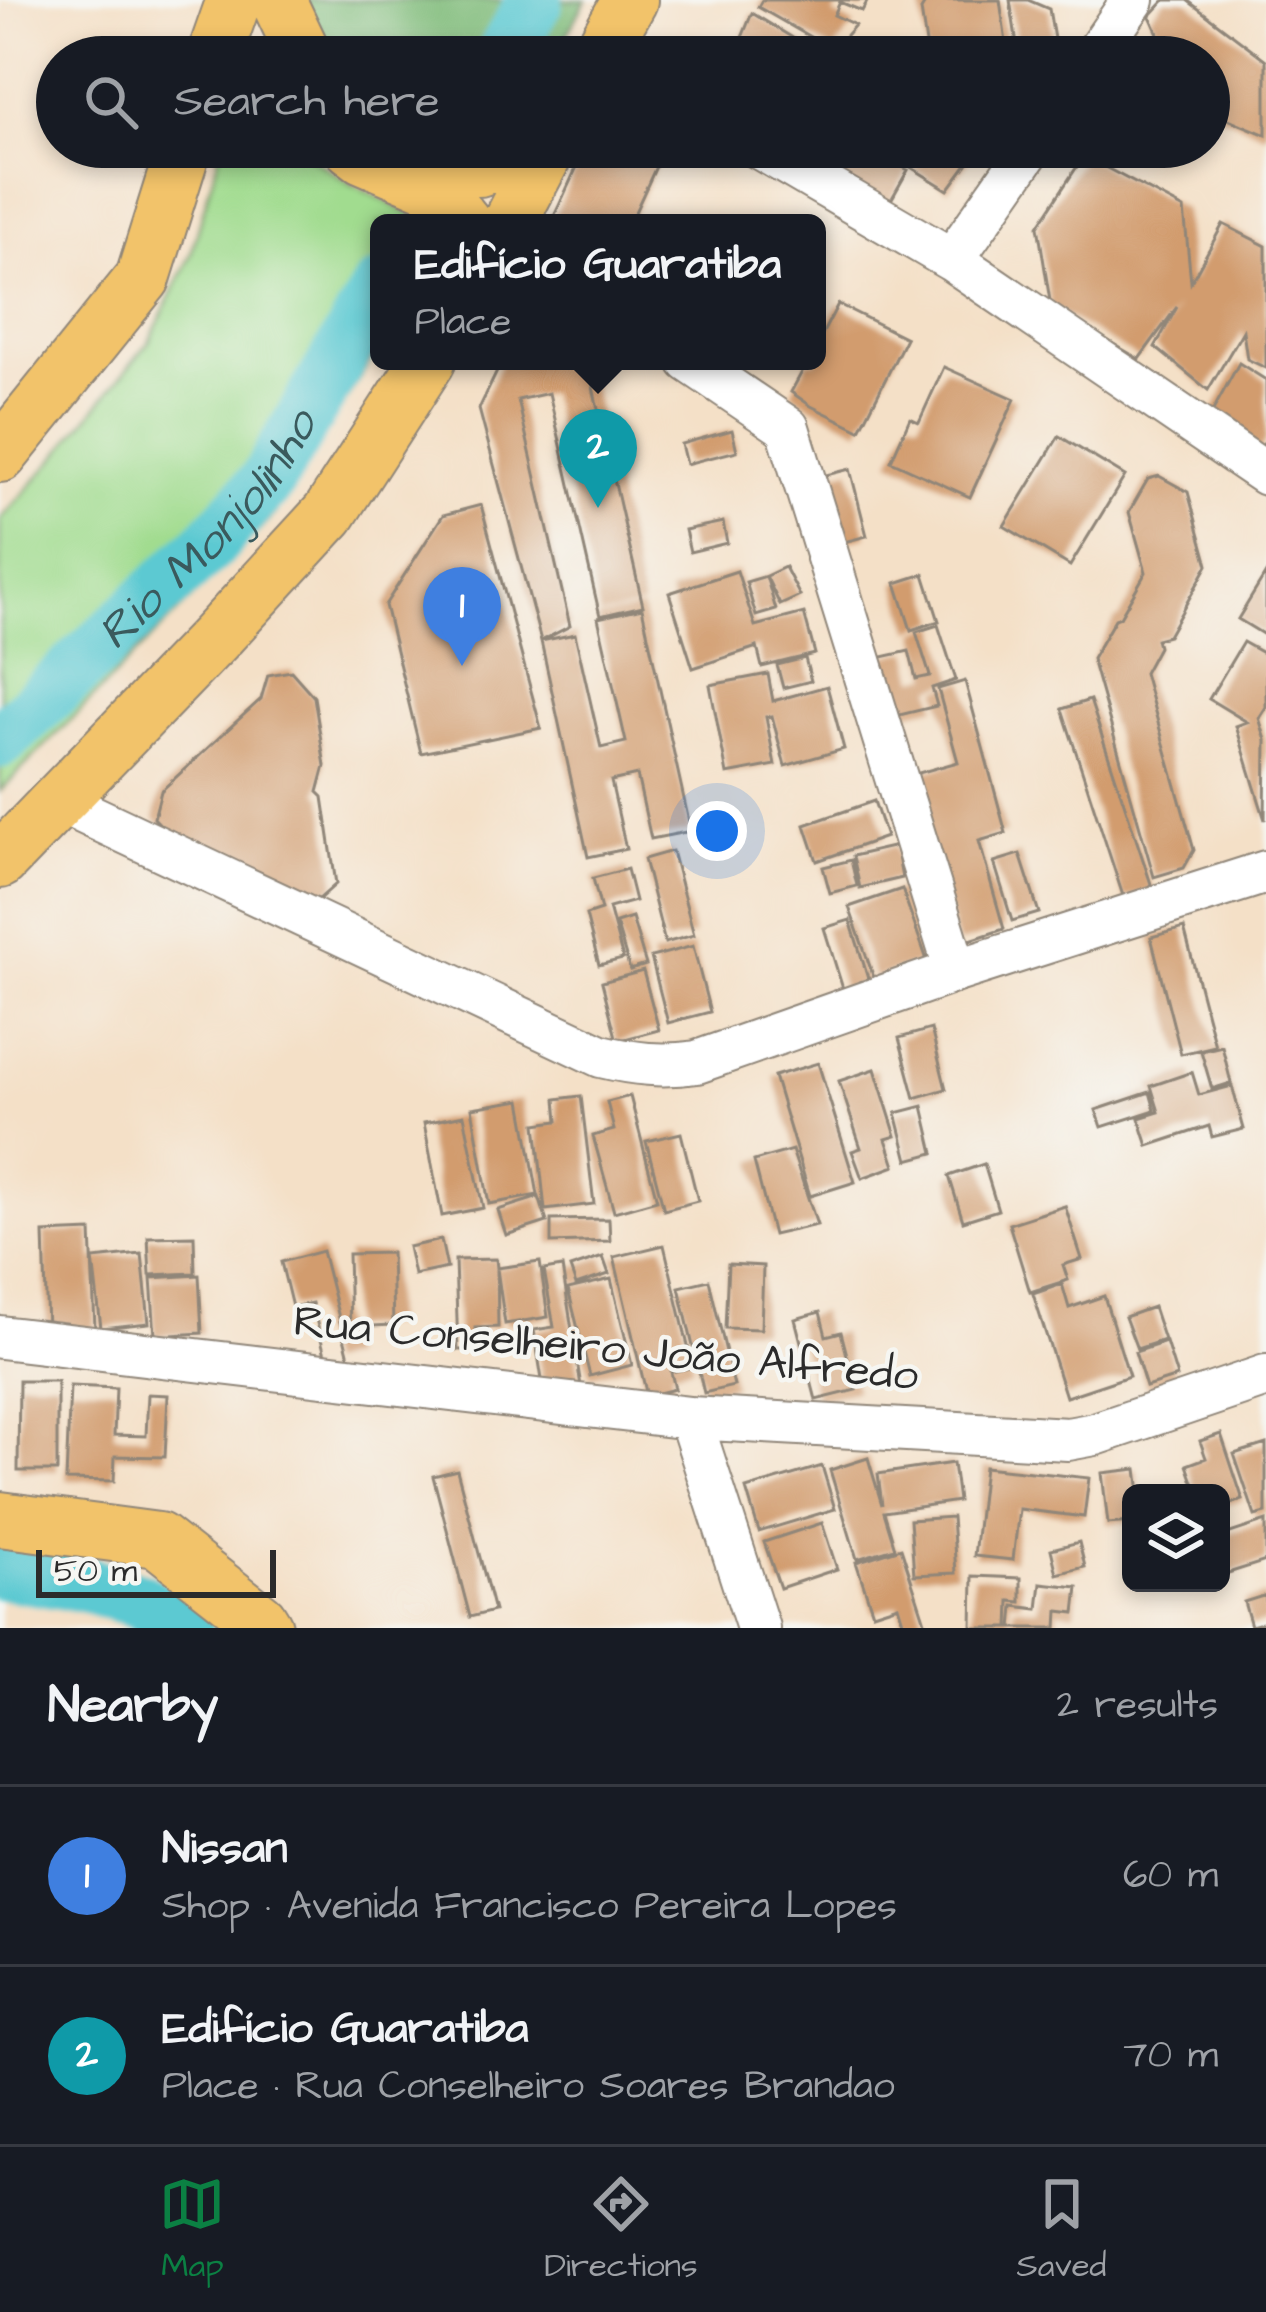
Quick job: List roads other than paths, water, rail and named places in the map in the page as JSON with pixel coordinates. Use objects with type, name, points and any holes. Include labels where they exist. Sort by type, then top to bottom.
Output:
[{"type":"main road","points":[[221,36],[234,0]]},
{"type":"main road","points":[[278,0],[295,36]]},
{"type":"main road","points":[[611,36],[630,0]]},
{"type":"main road","points":[[9,436],[143,278],[177,168]]},
{"type":"main road","points":[[391,168],[435,187],[457,214]]},
{"type":"main road","points":[[514,214],[538,168]]},
{"type":"main road","points":[[0,861],[329,514],[422,370]]},
{"type":"main road","points":[[0,1520],[158,1540],[266,1628]]},
{"type":"street","points":[[1108,36],[1133,0]]},
{"type":"street","points":[[794,168],[952,260],[1266,474]]},
{"type":"street","points":[[952,260],[1016,168]]},
{"type":"street","points":[[702,370],[788,428],[956,971]]},
{"type":"street","points":[[59,801],[601,1056],[665,1066],[697,1062],[956,971],[1266,872]]},
{"type":"street","name":"Rua Conselheiro João Alfredo","points":[[0,1337],[690,1418],[1068,1439],[1266,1376]]},
{"type":"street","points":[[690,1418],[758,1628]]},
{"type":"waterway","name":"Rio Monjolinho","points":[[515,36],[535,0]]},
{"type":"waterway","name":"Rio Monjolinho","points":[[0,740],[210,544],[267,481],[370,305]]},
{"type":"waterway","name":"Rio Monjolinho","points":[[0,1571],[89,1585],[139,1600],[185,1628]]},
{"type":"place","name":"Edifício Guaratiba","points":[[598,508]]},
{"type":"place","name":"Nissan","points":[[462,666]]}]
